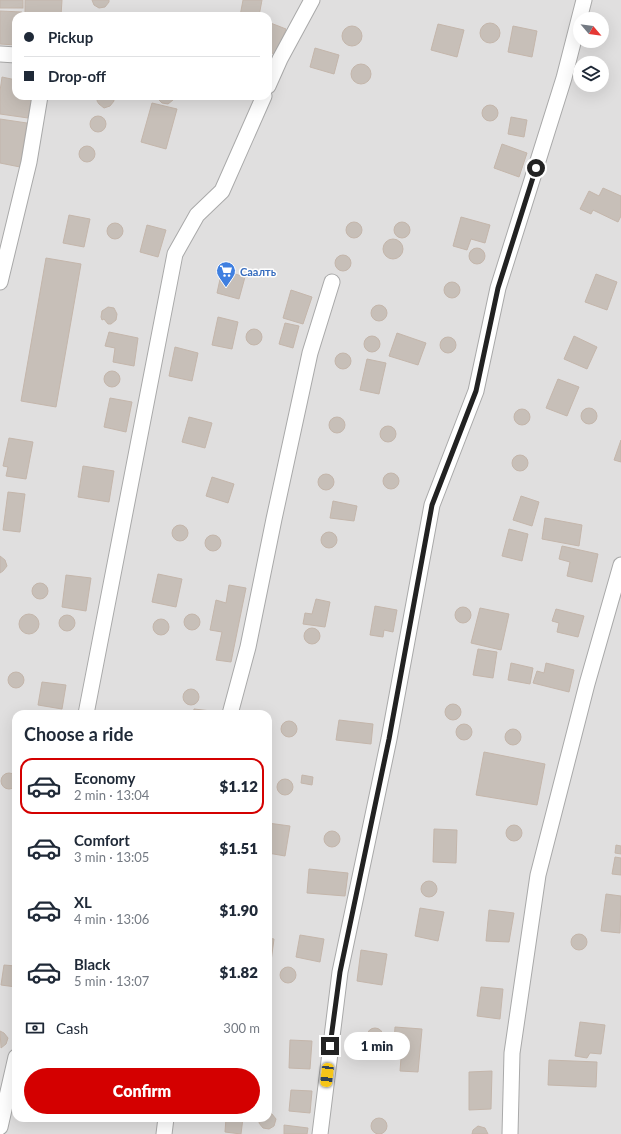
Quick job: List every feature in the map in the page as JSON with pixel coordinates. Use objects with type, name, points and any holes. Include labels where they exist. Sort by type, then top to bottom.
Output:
[{"type":"street","points":[[274,59],[312,0]]},
{"type":"street","points":[[320,1134],[340,972],[389,739],[432,505],[476,391],[498,288],[564,78],[584,0]]},
{"type":"street","points":[[0,54],[12,55]]},
{"type":"street","points":[[0,282],[29,162],[39,100]]},
{"type":"street","points":[[87,710],[175,254],[197,215],[222,191],[262,100]]},
{"type":"street","points":[[231,710],[248,647],[310,353],[332,282]]},
{"type":"street","points":[[510,1134],[512,1053],[538,874],[587,684],[621,565]]},
{"type":"street","points":[[0,1127],[12,1074]]},
{"type":"street","points":[[164,1134],[166,1122]]},
{"type":"shaded area","points":[[0,0],[621,0],[621,1134],[0,1134]]},
{"type":"building","points":[[0,0],[23,0],[23,8],[0,8]]},
{"type":"building","points":[[25,0],[62,0],[61,12],[25,12]]},
{"type":"building","points":[[92,0],[109,0],[109,2],[105,7],[99,8],[94,5]]},
{"type":"building","points":[[243,0],[262,0],[260,12],[241,12]]},
{"type":"building","points":[[0,11],[22,12],[12,12],[12,45],[0,44]]},
{"type":"building","points":[[490,23],[497,26],[500,33],[497,40],[490,43],[483,40],[480,33],[483,26]]},
{"type":"building","points":[[272,24],[286,29],[276,55],[272,53]]},
{"type":"building","points":[[438,24],[464,30],[457,57],[431,50]]},
{"type":"building","points":[[352,26],[359,29],[362,36],[359,43],[352,46],[345,43],[342,36],[345,29]]},
{"type":"building","points":[[513,26],[537,31],[532,57],[508,52]]},
{"type":"building","points":[[315,48],[339,55],[334,74],[310,67]]},
{"type":"building","points":[[361,64],[368,67],[371,74],[368,81],[361,84],[354,81],[351,74],[354,67]]},
{"type":"building","points":[[2,77],[12,79],[12,100],[31,100],[28,118],[0,114],[0,91]]},
{"type":"building","points":[[159,100],[173,100],[168,104],[162,103]]},
{"type":"building","points":[[97,101],[114,101],[110,106],[104,108]]},
{"type":"building","points":[[152,103],[177,109],[166,149],[141,142]]},
{"type":"building","points":[[487,105],[493,105],[498,110],[496,119],[493,121],[487,121],[482,116],[482,110]]},
{"type":"building","points":[[95,116],[101,116],[106,121],[104,130],[101,132],[95,132],[90,127],[90,121]]},
{"type":"building","points":[[511,117],[527,120],[524,137],[508,134]]},
{"type":"building","points":[[0,119],[27,123],[20,167],[0,163]]},
{"type":"building","points":[[502,144],[527,153],[519,177],[494,168]]},
{"type":"building","points":[[84,146],[90,146],[95,151],[93,160],[90,162],[84,162],[79,157],[79,151]]},
{"type":"building","points":[[603,188],[621,196],[621,216],[618,222],[593,210],[591,214],[580,209],[589,191],[599,196]]},
{"type":"building","points":[[69,215],[90,219],[84,247],[63,243]]},
{"type":"building","points":[[461,217],[490,225],[485,243],[471,239],[467,250],[453,246]]},
{"type":"building","points":[[351,222],[357,222],[362,227],[360,236],[357,238],[351,238],[346,233],[346,227]]},
{"type":"building","points":[[399,222],[405,222],[410,227],[408,236],[405,238],[399,238],[394,233],[394,227]]},
{"type":"building","points":[[112,223],[118,223],[123,228],[121,237],[118,239],[112,239],[107,234],[107,228]]},
{"type":"building","points":[[147,225],[166,230],[158,257],[140,252]]},
{"type":"building","points":[[393,239],[400,242],[403,249],[400,256],[393,259],[386,256],[383,249],[386,242]]},
{"type":"building","points":[[474,248],[480,248],[485,253],[483,262],[480,264],[474,264],[469,259],[469,253]]},
{"type":"building","points":[[340,255],[346,255],[351,260],[349,269],[346,271],[340,271],[335,266],[335,260]]},
{"type":"building","points":[[46,258],[81,264],[56,407],[21,401]]},
{"type":"building","points":[[222,270],[245,277],[239,299],[217,293]]},
{"type":"building","points":[[596,274],[617,282],[607,310],[585,302]]},
{"type":"building","points":[[449,282],[455,282],[460,287],[458,296],[455,298],[449,298],[444,293],[444,287]]},
{"type":"building","points":[[291,290],[312,297],[303,324],[283,318]]},
{"type":"building","points":[[376,305],[382,305],[387,310],[385,319],[382,321],[376,321],[371,316],[371,310]]},
{"type":"building","points":[[108,307],[114,308],[117,314],[116,320],[111,324],[108,324],[104,319],[102,320],[101,317],[102,311]]},
{"type":"building","points":[[218,317],[238,322],[232,349],[212,345]]},
{"type":"building","points":[[285,323],[299,326],[293,348],[279,344]]},
{"type":"building","points":[[251,329],[257,329],[262,334],[260,343],[257,345],[251,345],[246,340],[246,334]]},
{"type":"building","points":[[109,332],[138,338],[134,366],[113,362],[115,348],[105,346]]},
{"type":"building","points":[[397,333],[426,343],[418,365],[389,356]]},
{"type":"building","points":[[369,336],[375,336],[380,341],[378,350],[375,352],[369,352],[364,347],[364,341]]},
{"type":"building","points":[[574,336],[597,347],[587,369],[564,359]]},
{"type":"building","points":[[445,337],[451,337],[456,342],[454,351],[451,353],[445,353],[440,348],[440,342]]},
{"type":"building","points":[[175,347],[198,353],[192,381],[169,376]]},
{"type":"building","points":[[340,353],[346,353],[351,358],[349,367],[346,369],[340,369],[335,364],[335,358]]},
{"type":"building","points":[[367,359],[386,363],[379,394],[360,390]]},
{"type":"building","points":[[109,371],[115,371],[120,376],[118,385],[115,387],[109,387],[104,382],[104,376]]},
{"type":"building","points":[[558,379],[579,387],[567,416],[546,408]]},
{"type":"building","points":[[110,398],[132,402],[126,432],[104,427]]},
{"type":"building","points":[[586,408],[592,408],[597,413],[595,422],[592,424],[586,424],[581,419],[581,413]]},
{"type":"building","points":[[519,409],[525,409],[530,414],[528,423],[525,425],[519,425],[514,420],[514,414]]},
{"type":"building","points":[[189,417],[212,423],[205,448],[182,442]]},
{"type":"building","points":[[334,417],[340,417],[345,422],[343,431],[340,433],[334,433],[329,428],[329,422]]},
{"type":"building","points":[[385,426],[391,426],[396,431],[394,440],[391,442],[385,442],[380,437],[380,431]]},
{"type":"building","points":[[9,438],[33,442],[26,479],[6,476],[8,467],[3,466]]},
{"type":"building","points":[[621,440],[621,462],[614,460]]},
{"type":"building","points":[[517,455],[523,455],[528,460],[526,469],[523,471],[517,471],[512,466],[512,460]]},
{"type":"building","points":[[83,466],[114,471],[109,502],[78,497]]},
{"type":"building","points":[[388,473],[394,473],[399,478],[397,487],[394,489],[388,489],[383,484],[383,478]]},
{"type":"building","points":[[323,474],[329,474],[334,479],[332,488],[329,490],[323,490],[318,485],[318,479]]},
{"type":"building","points":[[212,477],[234,484],[228,503],[206,496]]},
{"type":"building","points":[[8,492],[25,494],[20,532],[3,530]]},
{"type":"building","points":[[521,496],[539,502],[532,526],[513,520]]},
{"type":"building","points":[[333,501],[357,506],[354,521],[330,518]]},
{"type":"building","points":[[545,518],[582,525],[579,546],[542,539]]},
{"type":"building","points":[[177,525],[183,525],[188,530],[186,539],[183,541],[177,541],[172,536],[172,530]]},
{"type":"building","points":[[509,529],[528,534],[522,561],[502,556]]},
{"type":"building","points":[[326,532],[332,532],[337,537],[335,546],[332,548],[326,548],[321,543],[321,537]]},
{"type":"building","points":[[210,535],[216,535],[221,540],[219,549],[216,551],[210,551],[205,546],[205,540]]},
{"type":"building","points":[[562,546],[598,554],[592,582],[567,576],[570,562],[559,559]]},
{"type":"building","points":[[0,556],[5,560],[7,566],[0,573]]},
{"type":"building","points":[[158,574],[182,579],[176,607],[152,602]]},
{"type":"building","points":[[66,575],[91,578],[86,611],[62,607]]},
{"type":"building","points":[[37,583],[43,583],[48,588],[46,597],[43,599],[37,599],[32,594],[32,588]]},
{"type":"building","points":[[229,585],[246,588],[231,662],[216,660],[222,632],[210,630],[216,600],[226,603]]},
{"type":"building","points":[[316,599],[330,602],[325,627],[303,624],[305,613],[312,614]]},
{"type":"building","points":[[375,606],[397,610],[393,632],[384,630],[383,637],[370,635]]},
{"type":"building","points":[[460,607],[466,607],[471,612],[469,621],[466,623],[460,623],[455,618],[455,612]]},
{"type":"building","points":[[480,608],[509,614],[501,650],[471,643]]},
{"type":"building","points":[[556,609],[584,616],[578,637],[557,632],[559,623],[552,621]]},
{"type":"building","points":[[29,614],[36,617],[39,624],[36,631],[29,634],[22,631],[19,624],[22,617]]},
{"type":"building","points":[[189,614],[195,614],[200,619],[198,628],[195,630],[189,630],[184,625],[184,619]]},
{"type":"building","points":[[64,615],[70,615],[75,620],[73,629],[70,631],[64,631],[59,626],[59,620]]},
{"type":"building","points":[[158,619],[164,619],[169,624],[167,633],[164,635],[158,635],[153,630],[153,624]]},
{"type":"building","points":[[309,628],[315,628],[320,633],[318,642],[315,644],[309,644],[304,639],[304,633]]},
{"type":"building","points":[[478,649],[497,652],[493,678],[473,675]]},
{"type":"building","points":[[511,663],[533,668],[530,684],[508,680]]},
{"type":"building","points":[[546,663],[574,670],[569,692],[533,683],[537,671],[544,673]]},
{"type":"building","points":[[13,672],[19,672],[24,677],[22,686],[19,688],[13,688],[8,683],[8,677]]},
{"type":"building","points":[[42,682],[66,685],[62,709],[38,705]]},
{"type":"building","points":[[191,689],[197,691],[199,697],[197,703],[191,705],[185,703],[183,697],[185,691]]},
{"type":"building","points":[[450,704],[456,704],[461,709],[459,718],[456,720],[450,720],[445,715],[445,709]]},
{"type":"building","points":[[339,720],[373,724],[371,744],[336,740]]},
{"type":"building","points":[[286,721],[292,721],[297,726],[295,735],[292,737],[286,737],[281,732],[281,726]]},
{"type":"building","points":[[461,724],[467,724],[472,729],[470,738],[467,740],[461,740],[456,735],[456,729]]},
{"type":"building","points":[[510,729],[516,729],[521,734],[519,743],[516,745],[510,745],[505,740],[505,734]]},
{"type":"building","points":[[484,752],[545,764],[537,805],[476,795]]},
{"type":"building","points":[[9,773],[12,774],[12,788],[9,789],[3,787],[1,781],[3,775]]},
{"type":"building","points":[[302,775],[313,777],[312,785],[301,783]]},
{"type":"building","points":[[282,779],[288,779],[293,784],[291,793],[288,795],[282,795],[277,790],[277,784]]},
{"type":"building","points":[[272,824],[290,826],[285,856],[272,854]]},
{"type":"building","points":[[511,825],[517,825],[522,830],[520,839],[517,841],[511,841],[506,836],[506,830]]},
{"type":"building","points":[[434,829],[457,830],[456,863],[433,862]]},
{"type":"building","points":[[329,831],[335,831],[340,836],[338,845],[335,847],[329,847],[324,842],[324,836]]},
{"type":"building","points":[[616,845],[621,846],[621,854],[615,853]]},
{"type":"building","points":[[615,857],[621,858],[621,875],[612,874]]},
{"type":"building","points":[[309,869],[348,873],[345,896],[307,893]]},
{"type":"building","points":[[426,881],[432,881],[437,886],[435,895],[432,897],[426,897],[421,892],[421,886]]},
{"type":"building","points":[[606,894],[621,896],[620,933],[601,931]]},
{"type":"building","points":[[420,908],[444,912],[438,941],[415,936]]},
{"type":"building","points":[[489,910],[514,913],[509,942],[486,941]]},
{"type":"building","points":[[576,934],[582,934],[587,939],[585,948],[582,950],[576,950],[571,945],[571,939]]},
{"type":"building","points":[[300,935],[324,939],[320,962],[296,957]]},
{"type":"building","points":[[272,939],[274,939],[272,954]]},
{"type":"building","points":[[361,950],[387,954],[382,985],[357,981]]},
{"type":"building","points":[[4,965],[12,966],[12,986],[1,985]]},
{"type":"building","points":[[285,967],[291,967],[296,972],[294,981],[291,983],[285,983],[280,978],[280,972]]},
{"type":"building","points":[[481,987],[503,989],[500,1019],[477,1016]]},
{"type":"building","points":[[580,1022],[605,1025],[601,1054],[590,1053],[587,1058],[575,1056]]},
{"type":"building","points":[[395,1027],[422,1029],[418,1072],[400,1071],[401,1058],[393,1057]]},
{"type":"building","points":[[372,1028],[378,1028],[383,1033],[381,1042],[378,1044],[372,1044],[367,1039],[367,1033]]},
{"type":"building","points":[[0,1031],[8,1038],[6,1044],[1,1048]]},
{"type":"building","points":[[290,1040],[312,1041],[310,1069],[289,1068]]},
{"type":"building","points":[[549,1060],[597,1062],[596,1087],[548,1085]]},
{"type":"building","points":[[492,1071],[491,1109],[469,1110],[469,1072]]},
{"type":"building","points":[[291,1090],[312,1091],[310,1113],[289,1111]]},
{"type":"building","points":[[272,1114],[276,1119],[274,1126],[269,1129],[263,1128],[259,1123],[272,1122]]},
{"type":"building","points":[[376,1118],[382,1118],[387,1123],[385,1132],[382,1134],[376,1134],[371,1129],[371,1123]]},
{"type":"building","points":[[226,1122],[242,1122],[241,1134],[225,1132]]},
{"type":"building","points":[[284,1125],[308,1128],[307,1134],[284,1134]]},
{"type":"building","points":[[478,1126],[485,1128],[488,1134],[472,1134],[473,1130]]},
{"type":"place","name":"Саалть","points":[[226,288]]},
{"type":"route","points":[[330,1046],[340,972],[389,739],[432,505],[476,391],[498,288],[536,168]]}]
